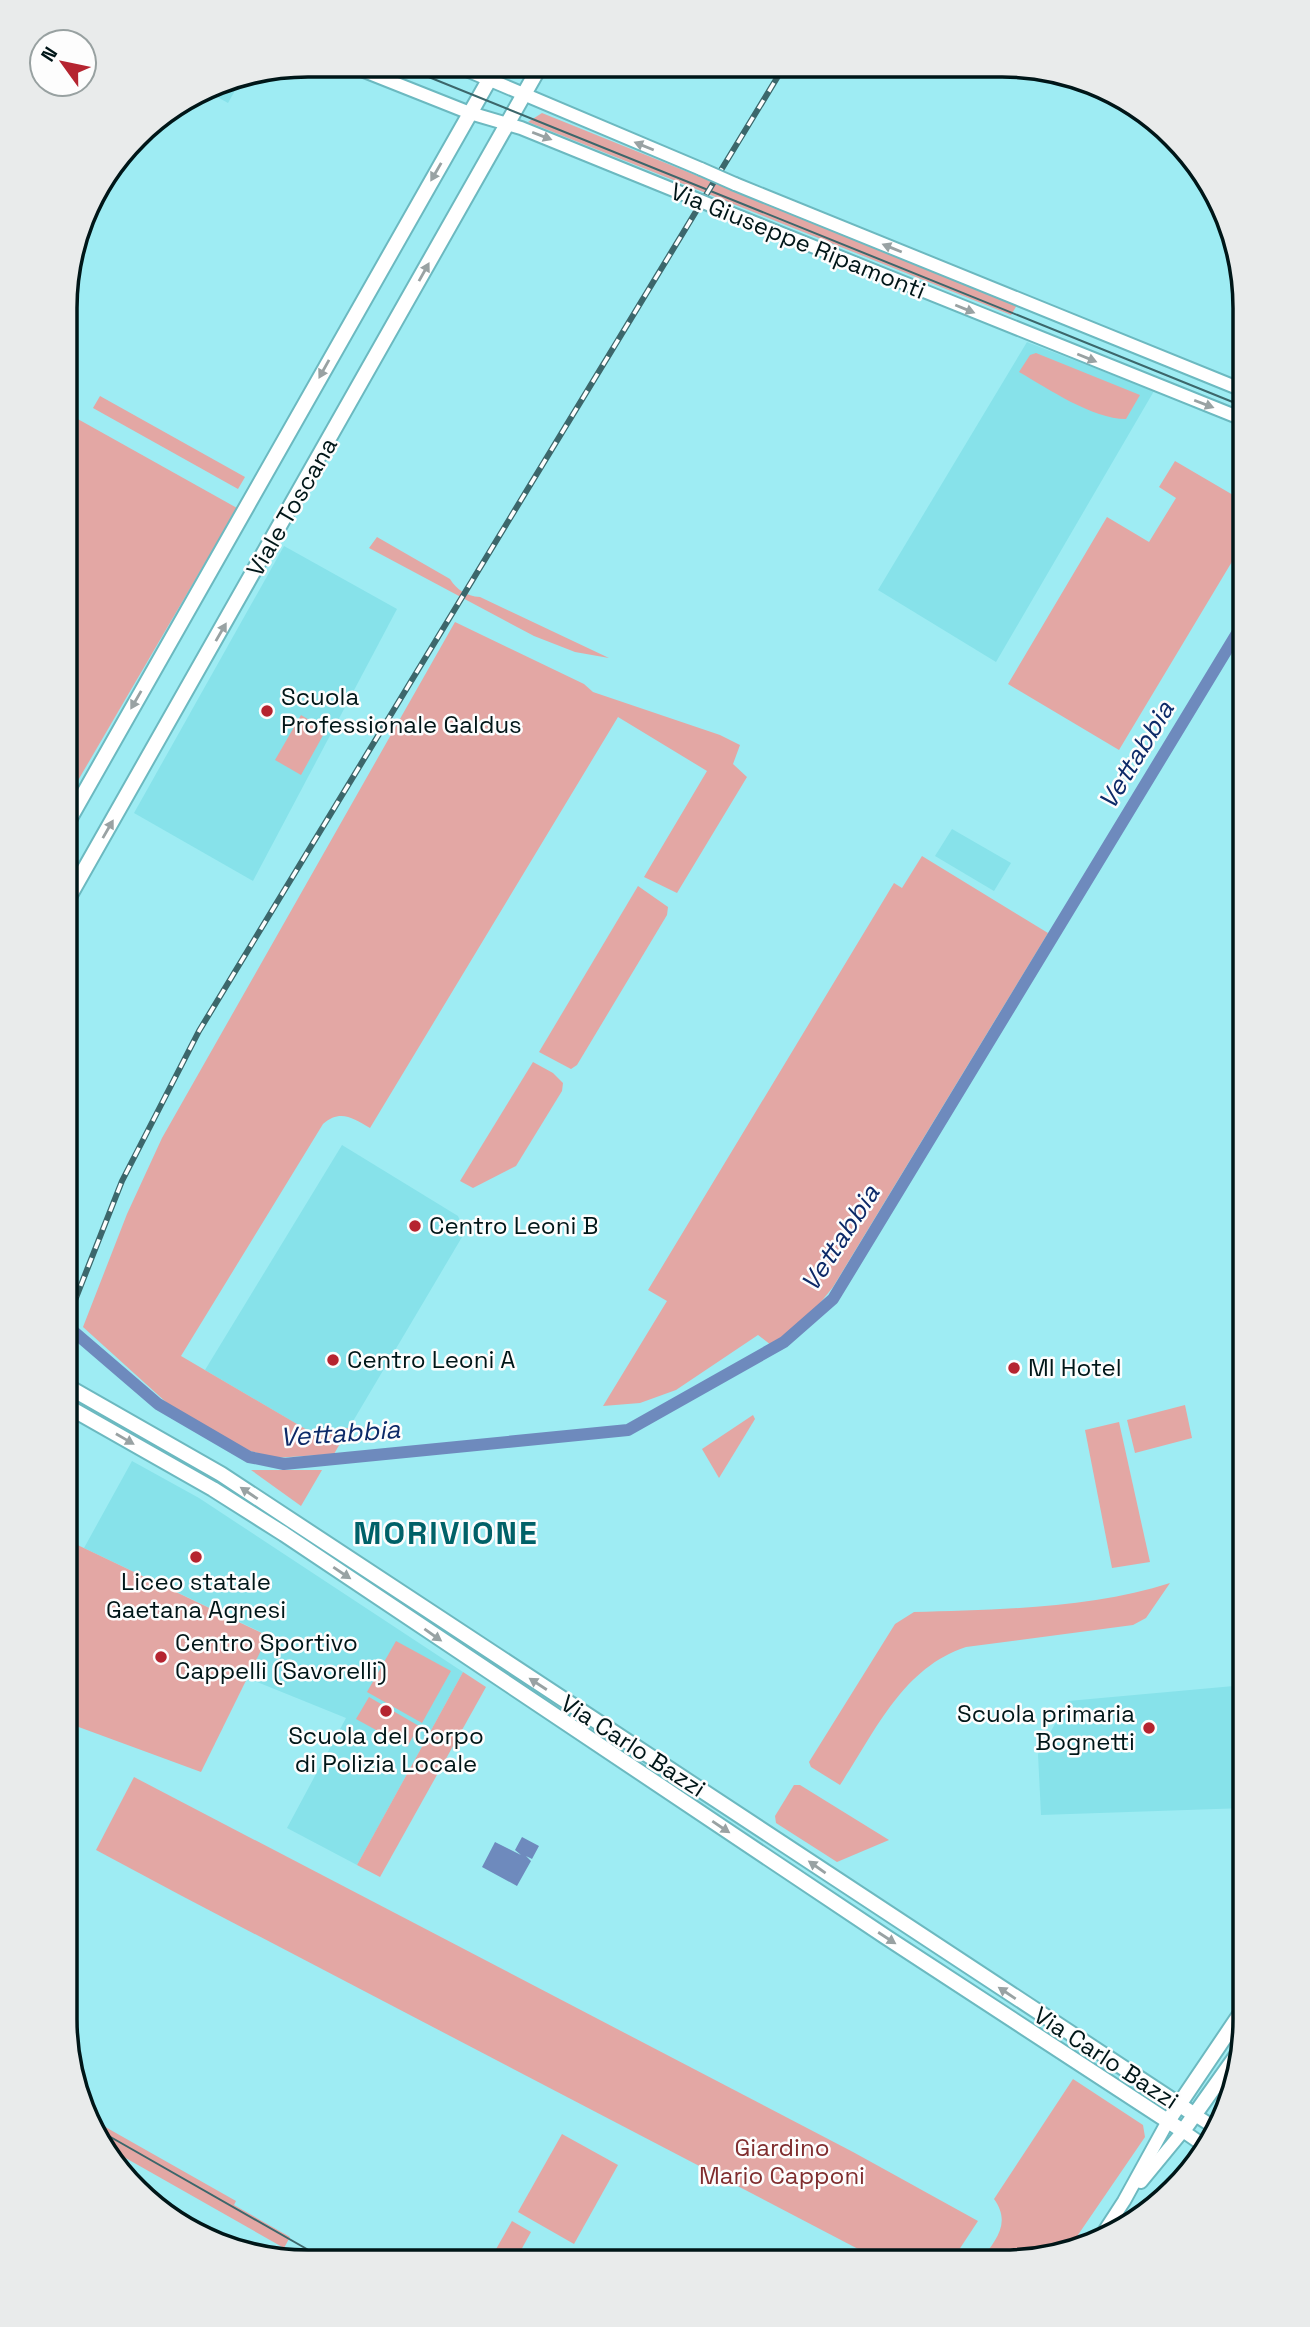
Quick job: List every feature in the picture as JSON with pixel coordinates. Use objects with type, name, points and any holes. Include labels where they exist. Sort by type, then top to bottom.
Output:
[{"type":"main road","name":"Viale Toscana","points":[[77,806],[491,77]]},
{"type":"main road","name":"Viale Toscana","points":[[77,883],[534,77]]},
{"type":"main road","name":"Via Carlo Bazzi","points":[[77,1392],[221,1474],[1195,2115]]},
{"type":"main road","name":"Via Carlo Bazzi","points":[[77,1412],[213,1489],[284,1534],[886,1937],[1183,2131]]},
{"type":"main road","points":[[1168,2121],[1233,2025]]},
{"type":"main road","points":[[1183,2131],[1228,2068]]},
{"type":"street","name":"Via Giuseppe Ripamonti","points":[[379,77],[470,113],[507,124],[1233,415]]},
{"type":"street","name":"Via Giuseppe Ripamonti","points":[[482,77],[735,184],[1233,386]]},
{"type":"street","points":[[1195,2115],[1208,2123]]},
{"type":"street","points":[[1110,2223],[1168,2121]]},
{"type":"street","points":[[1124,2201],[1183,2131],[1197,2141]]},
{"type":"shaded area","points":[[236,88],[228,103],[217,97]]},
{"type":"shaded area","points":[[1027,342],[1154,391],[996,662],[878,590]]},
{"type":"shaded area","name":"Scuola Professionale Galdus","points":[[284,546],[397,609],[253,881],[134,813]]},
{"type":"shaded area","points":[[952,829],[1011,863],[994,891],[935,856]]},
{"type":"shaded area","points":[[342,1145],[458,1216],[465,1232],[349,1428],[309,1431],[205,1370]]},
{"type":"shaded area","name":"Scuola del Corpo di Polizia Locale","points":[[132,1461],[199,1498],[463,1672],[357,1865],[287,1828],[346,1718],[247,1678],[267,1635],[84,1548]]},
{"type":"shaded area","name":"Scuola primaria Bognetti","points":[[1233,1686],[1233,1808],[1041,1815],[1038,1754],[1068,1701]]},
{"type":"shaded area","points":[[522,1837],[539,1846],[532,1859],[526,1856],[531,1861],[517,1886],[482,1867],[495,1842],[521,1855],[515,1850]]},
{"type":"green space","points":[[542,113],[1017,305],[1011,315],[528,122]]},
{"type":"green space","points":[[1036,353],[1140,395],[1126,419],[1113,418],[1085,409],[1019,372],[1030,355]]},
{"type":"green space","points":[[100,396],[245,477],[238,489],[93,408]]},
{"type":"green space","points":[[77,419],[237,508],[77,782]]},
{"type":"green space","points":[[1175,461],[1233,495],[1233,560],[1119,750],[1008,684],[1107,517],[1149,542],[1176,498],[1159,487]]},
{"type":"green space","points":[[377,537],[450,579],[466,594],[480,597],[609,658],[575,652],[534,636],[369,548]]},
{"type":"green space","points":[[455,622],[584,684],[593,692],[720,735],[740,745],[733,764],[747,777],[677,893],[644,877],[707,771],[618,717],[370,1128],[352,1118],[341,1116],[329,1119],[323,1124],[181,1356],[309,1431],[349,1428],[334,1454],[274,1458],[247,1450],[167,1403],[83,1327],[127,1214],[162,1138]]},
{"type":"green space","points":[[301,715],[326,730],[301,775],[275,760]]},
{"type":"green space","points":[[922,856],[1048,933],[833,1287],[808,1318],[771,1345],[758,1335],[676,1390],[640,1403],[603,1406],[667,1301],[648,1290],[894,883],[902,888]]},
{"type":"green space","points":[[638,886],[668,907],[667,915],[577,1065],[571,1069],[539,1052]]},
{"type":"green space","points":[[533,1062],[553,1073],[563,1083],[562,1091],[516,1166],[473,1188],[460,1181]]},
{"type":"green space","points":[[1185,1405],[1192,1438],[1135,1453],[1127,1420]]},
{"type":"green space","points":[[753,1415],[755,1419],[719,1478],[702,1449]]},
{"type":"green space","points":[[1119,1422],[1150,1562],[1112,1568],[1085,1430]]},
{"type":"green space","points":[[251,1470],[322,1470],[301,1506]]},
{"type":"green space","name":"Centro Sportivo Cappelli (Savorelli)","points":[[77,1545],[268,1636],[201,1772],[77,1726]]},
{"type":"green space","points":[[1170,1583],[1146,1618],[1133,1625],[966,1647],[944,1657],[924,1670],[892,1704],[840,1785],[811,1767],[809,1762],[895,1624],[914,1612],[1010,1609],[1077,1603]]},
{"type":"green space","points":[[396,1641],[451,1671],[422,1723],[367,1692]]},
{"type":"green space","points":[[463,1672],[486,1687],[380,1877],[357,1865]]},
{"type":"green space","points":[[369,1697],[419,1726],[407,1747],[356,1719]]},
{"type":"green space","name":"Giardino Mario Capponi","points":[[134,1777],[853,2152],[978,2221],[959,2250],[860,2250],[96,1850]]},
{"type":"green space","points":[[794,1785],[800,1785],[889,1840],[837,1862],[776,1823],[775,1816]]},
{"type":"green space","points":[[1073,2079],[1143,2125],[1145,2137],[1076,2238],[1047,2246],[988,2250],[999,2232],[1002,2216],[994,2199]]},
{"type":"green space","points":[[104,2126],[236,2201],[234,2205],[290,2237],[284,2248],[123,2157]]},
{"type":"green space","points":[[562,2134],[618,2165],[574,2244],[518,2212]]},
{"type":"green space","points":[[512,2221],[531,2232],[521,2250],[496,2250]]},
{"type":"waterway","name":"Vettabbia","points":[[77,1334],[158,1404],[249,1457],[284,1464],[628,1430],[784,1342],[833,1299],[1233,640]]},
{"type":"tram line","points":[[429,77],[1233,402]]},
{"type":"tram line","points":[[110,2137],[308,2250]]},
{"type":"railway","points":[[77,1295],[122,1181],[199,1031],[778,77]]},
{"type":"place","name":"Scuola Professionale Galdus","points":[[267,711]]},
{"type":"place","name":"Centro Leoni B","points":[[415,1226]]},
{"type":"place","name":"Centro Leoni A","points":[[333,1360]]},
{"type":"place","name":"MI Hotel","points":[[1014,1368]]},
{"type":"place","name":"Liceo statale Gaetana Agnesi","points":[[196,1557]]},
{"type":"place","name":"Centro Sportivo Cappelli (Savorelli)","points":[[161,1657]]},
{"type":"place","name":"Scuola del Corpo di Polizia Locale","points":[[386,1711]]},
{"type":"place","name":"Scuola primaria Bognetti","points":[[1149,1728]]},
{"type":"district","name":"MORIVIONE","points":[[446,1533]]}]
